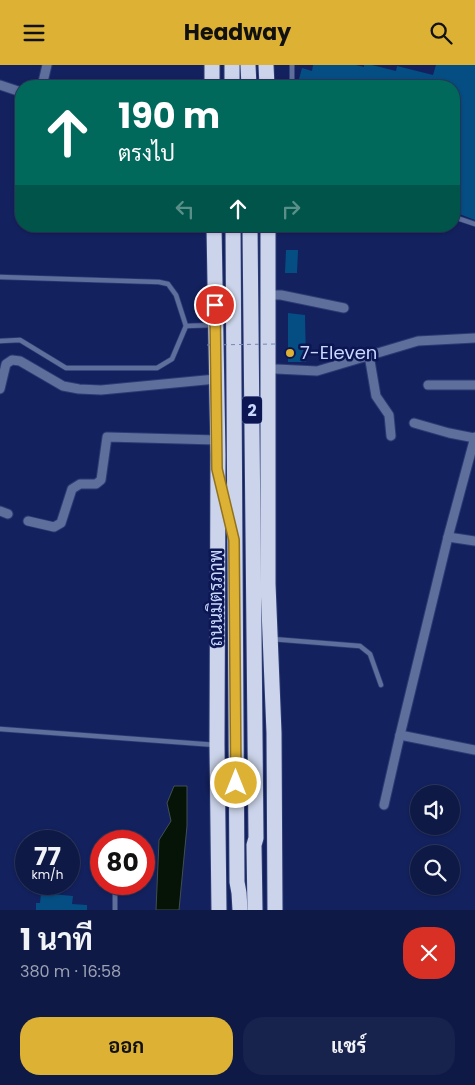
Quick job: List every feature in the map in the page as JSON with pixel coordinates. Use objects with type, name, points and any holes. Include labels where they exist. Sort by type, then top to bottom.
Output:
[{"type":"highway","points":[[212,65],[212,80]]},
{"type":"highway","points":[[232,65],[232,80]]},
{"type":"highway","points":[[248,65],[248,80]]},
{"type":"highway","points":[[266,65],[266,80]]},
{"type":"highway","name":"ถนนมิตรภาพ","points":[[214,232],[219,910]]},
{"type":"highway","name":"ถนนมิตรภาพ","points":[[233,232],[236,882],[240,910]]},
{"type":"highway","name":"2","points":[[250,232],[254,541],[255,910]]},
{"type":"highway","name":"2","points":[[268,232],[268,547],[273,705],[275,910]]},
{"type":"highway","points":[[254,541],[268,464]]},
{"type":"highway","points":[[217,469],[234,540]]},
{"type":"highway","points":[[256,838],[261,846],[265,910]]},
{"type":"highway","points":[[231,910],[232,894],[236,882]]},
{"type":"street","points":[[43,80],[47,65]]},
{"type":"street","points":[[0,85],[15,90]]},
{"type":"street","points":[[269,295],[281,295],[344,308]]},
{"type":"street","points":[[276,369],[317,371],[418,341],[475,338]]},
{"type":"street","points":[[369,355],[376,396],[389,415],[391,436]]},
{"type":"street","points":[[0,389],[6,364],[12,360],[20,361],[62,386],[79,389],[101,390],[216,379]]},
{"type":"street","points":[[428,385],[475,385]]},
{"type":"street","points":[[384,805],[448,537],[475,437],[449,433],[414,423]]},
{"type":"street","points":[[28,521],[54,527],[61,523],[72,489],[80,483],[96,484],[101,480],[107,437],[217,441]]},
{"type":"street","points":[[448,537],[475,541]]},
{"type":"street","points":[[400,735],[475,750]]},
{"type":"lane","points":[[292,65],[292,80]]},
{"type":"lane","points":[[460,219],[475,224]]},
{"type":"lane","points":[[0,277],[159,282],[168,284],[176,295],[186,326],[172,359],[157,368],[66,368],[20,340],[0,341]]},
{"type":"lane","points":[[186,326],[215,325]]},
{"type":"lane","points":[[270,639],[360,647],[370,654],[381,685]]},
{"type":"lane","points":[[0,729],[217,745]]},
{"type":"lane","points":[[115,895],[115,910]]},
{"type":"path","points":[[207,345],[277,344]]},
{"type":"shaded area","points":[[174,786],[187,786],[187,826],[179,910],[156,910],[159,840],[171,821],[167,803]]},
{"type":"building","points":[[313,65],[356,65],[364,67],[364,65],[372,65],[396,71],[397,66],[433,75],[436,65],[475,65],[475,220],[460,214],[460,80],[299,79],[302,68],[312,71]]},
{"type":"building","points":[[286,250],[298,250],[297,273],[285,273]]},
{"type":"building","points":[[288,313],[305,315],[306,362],[288,362]]},
{"type":"building","points":[[41,895],[73,896],[72,904],[87,905],[87,910],[36,910],[36,903],[40,903]]},
{"type":"place","name":"7-Eleven","points":[[290,353]]},
{"type":"route","points":[[215,305],[217,469],[234,540],[236,783]]}]
